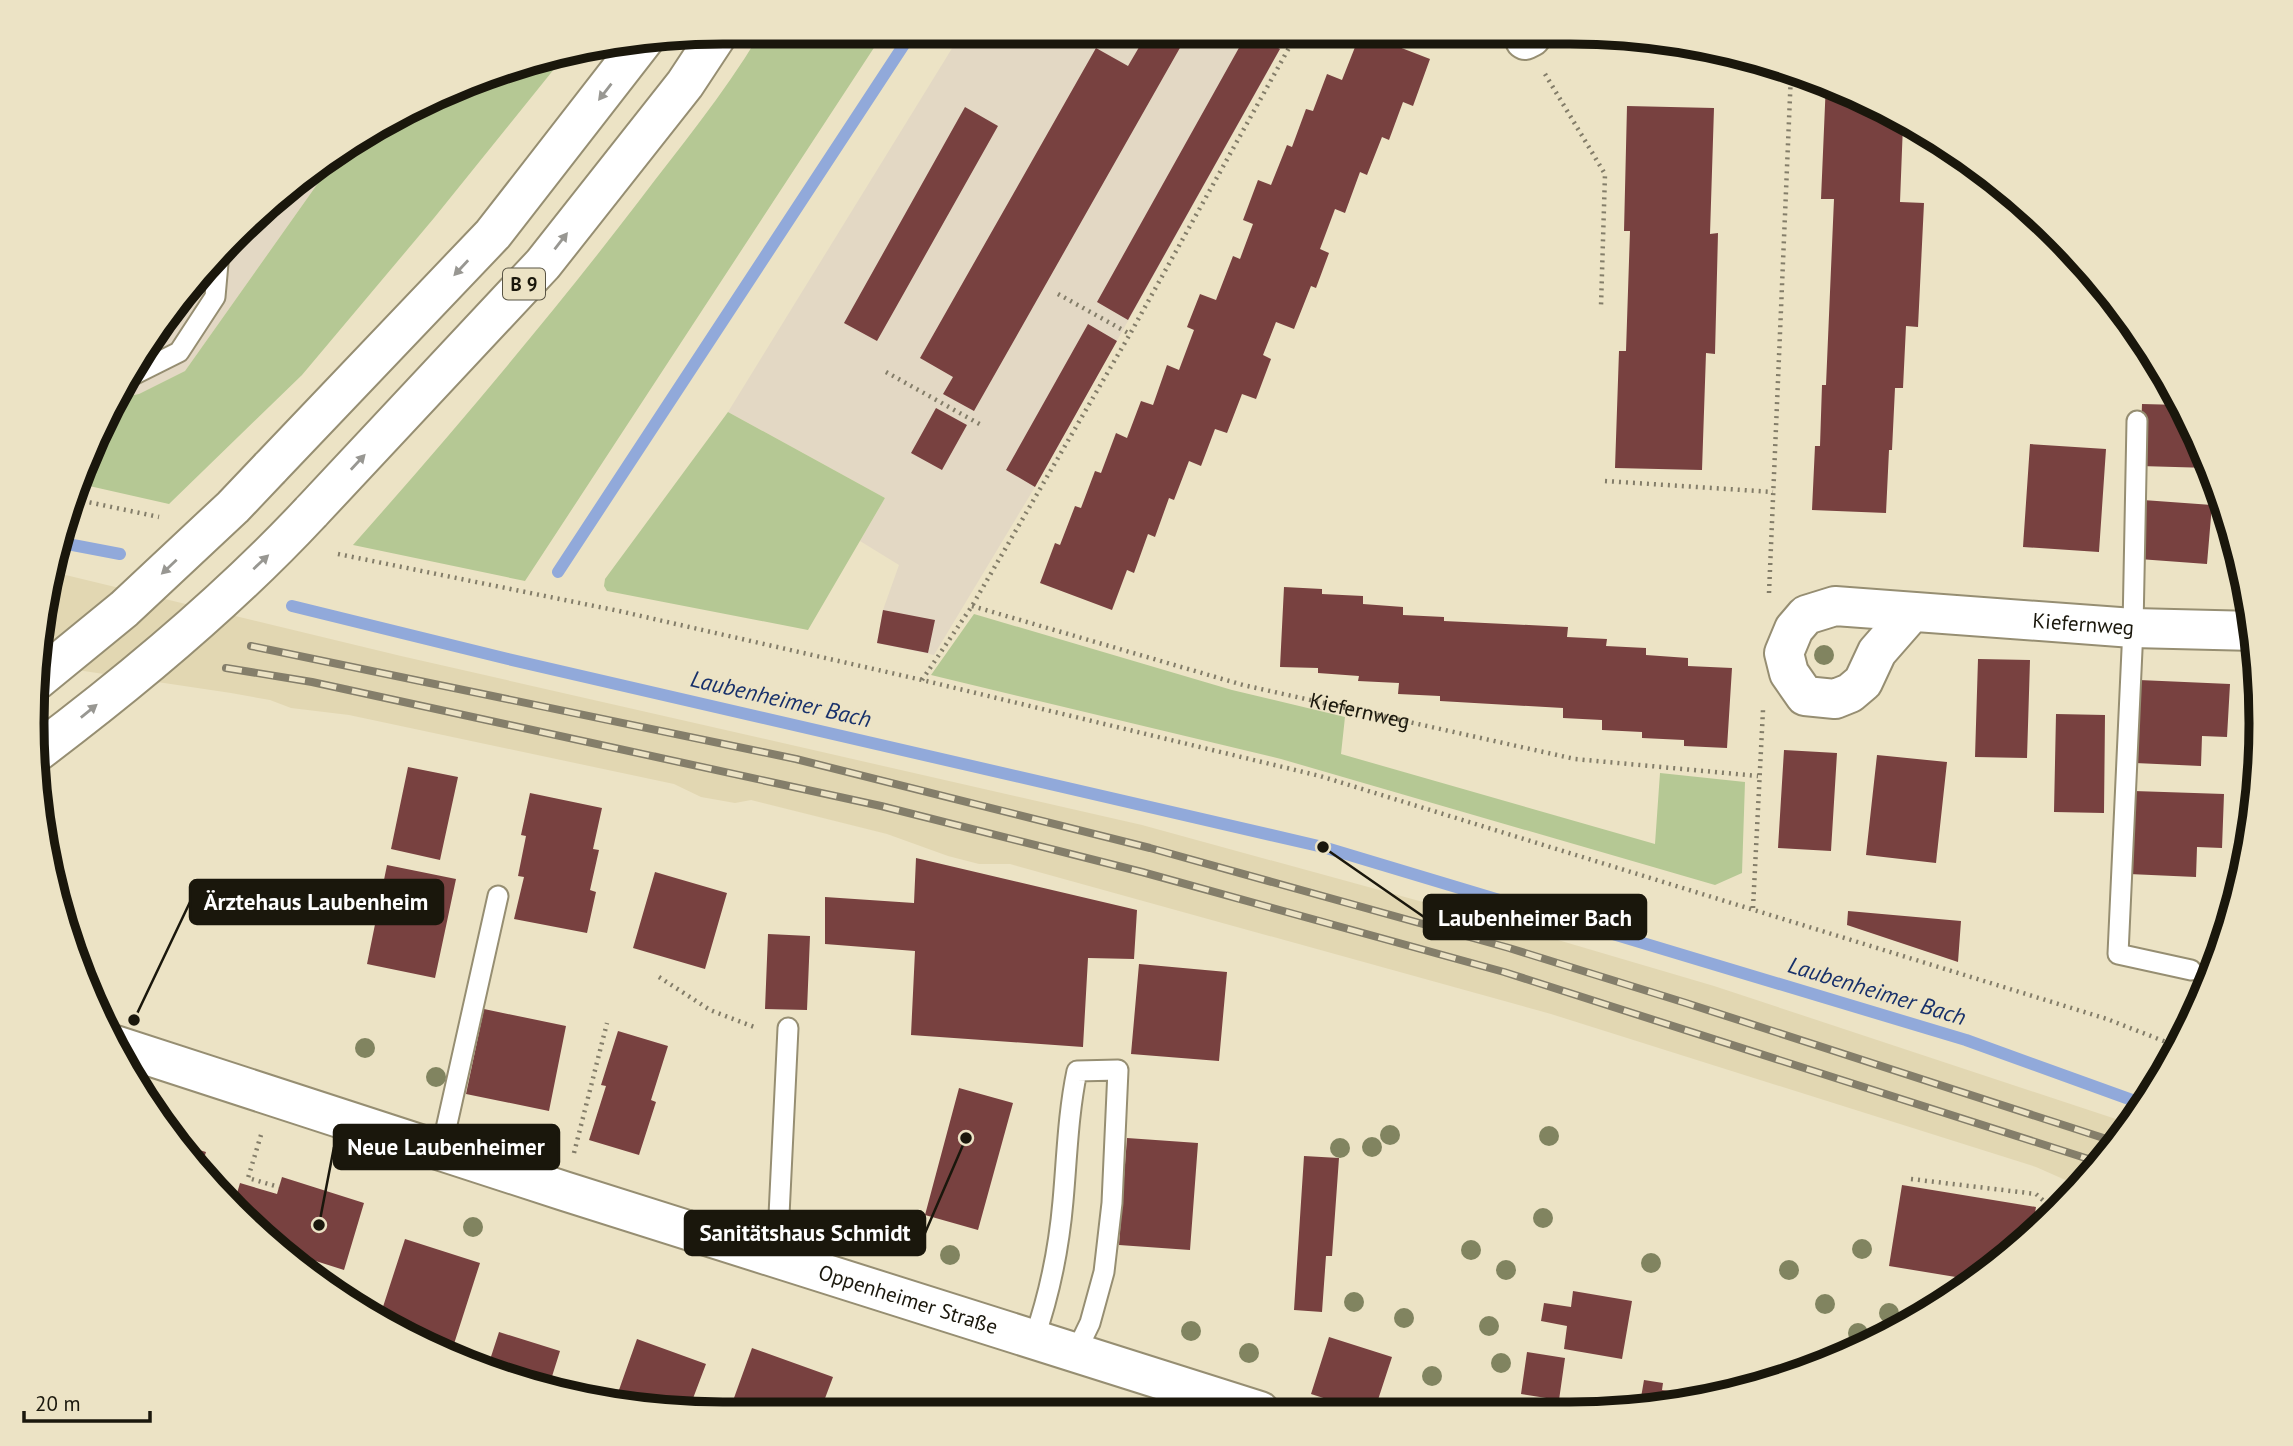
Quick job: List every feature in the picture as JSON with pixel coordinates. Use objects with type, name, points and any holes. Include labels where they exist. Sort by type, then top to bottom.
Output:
[{"type":"main road","name":"B 9","points":[[45,746],[168,647],[285,540],[543,264],[685,84],[711,44]]},
{"type":"main road","name":"B 9","points":[[46,673],[124,609],[233,507],[493,234],[636,50]]},
{"type":"main road","name":"Kiefernweg","points":[[1912,612],[2133,628],[2242,631]]},
{"type":"main road","name":"Oppenheimer Straße","points":[[128,1049],[564,1191],[1232,1402]]},
{"type":"lane","points":[[143,370],[178,352],[215,297],[217,269]]},
{"type":"lane","points":[[2137,421],[2133,628],[2118,954],[2191,970]]},
{"type":"lane","points":[[441,1151],[498,896]]},
{"type":"lane","points":[[776,1257],[788,1034]]},
{"type":"lane","points":[[1034,1339],[1052,1273],[1063,1205],[1072,1093],[1077,1071],[1118,1070],[1112,1203],[1104,1272],[1090,1324],[1076,1352]]},
{"type":"path","points":[[922,680],[972,606],[1129,334],[1291,44]]},
{"type":"path","points":[[1531,44],[1605,174],[1601,306]]},
{"type":"path","points":[[1769,600],[1791,81]]},
{"type":"path","points":[[1058,294],[1129,334]]},
{"type":"path","points":[[886,372],[983,426]]},
{"type":"path","points":[[1605,481],[1773,492]]},
{"type":"path","points":[[82,501],[159,517]]},
{"type":"path","points":[[338,554],[618,611],[922,680],[1320,776],[1754,908],[2107,1019],[2169,1042]]},
{"type":"path","name":"Kiefernweg","points":[[972,606],[1243,685],[1575,759],[1758,776]]},
{"type":"path","points":[[1754,908],[1763,708]]},
{"type":"path","points":[[659,977],[710,1010],[788,1034]]},
{"type":"path","points":[[564,1191],[607,1023]]},
{"type":"path","points":[[263,1128],[248,1178],[279,1187]]},
{"type":"path","points":[[1911,1179],[2036,1194],[2048,1205]]},
{"type":"shaded area","points":[[955,44],[1283,44],[1035,487],[934,655],[877,643],[883,610],[899,565],[860,541],[885,498],[728,412]]},
{"type":"shaded area","points":[[326,172],[185,371],[139,394],[128,396],[158,346],[212,275],[275,212]]},
{"type":"shaded area","points":[[61,574],[401,656],[1142,825],[1514,927],[1714,986],[2121,1121],[2070,1182],[2036,1167],[1551,1014],[1010,864],[979,864],[887,834],[751,800],[735,803],[701,797],[674,784],[349,715],[291,708],[270,700],[47,665]]},
{"type":"green space","points":[[753,44],[876,44],[525,581],[353,545],[535,333],[730,80]]},
{"type":"green space","points":[[558,65],[302,375],[169,504],[87,485],[95,463],[128,396],[139,394],[185,371],[326,172],[383,135],[463,95]]},
{"type":"green space","points":[[728,412],[885,498],[808,630],[607,591],[604,586],[605,579]]},
{"type":"green space","points":[[974,614],[1232,690],[1345,717],[1341,754],[1655,844],[1660,773],[1745,782],[1742,873],[1715,885],[1281,759],[931,675]]},
{"type":"building","points":[[1141,44],[1181,46],[974,411],[943,394],[953,377],[920,358],[1096,48],[1128,66]]},
{"type":"building","points":[[1241,44],[1271,44],[1280,49],[1128,320],[1097,302]]},
{"type":"building","points":[[1356,44],[1391,44],[1430,59],[1413,106],[1403,102],[1389,140],[1382,137],[1367,175],[1360,172],[1345,213],[1335,209],[1320,249],[1329,253],[1316,288],[1311,286],[1294,329],[1276,322],[1263,355],[1271,359],[1256,399],[1242,394],[1227,433],[1215,429],[1201,466],[1189,461],[1174,500],[1169,498],[1155,537],[1148,534],[1134,573],[1127,570],[1112,610],[1040,583],[1055,543],[1060,545],[1075,506],[1081,508],[1095,471],[1101,473],[1116,433],[1127,438],[1141,401],[1153,405],[1167,365],[1179,370],[1194,330],[1187,327],[1200,294],[1216,300],[1233,256],[1240,259],[1253,224],[1243,220],[1258,180],[1271,185],[1287,145],[1292,147],[1306,109],[1313,111],[1327,74],[1342,80]]},
{"type":"building","points":[[1826,93],[1903,131],[1900,202],[1924,203],[1918,327],[1906,326],[1903,388],[1895,388],[1886,513],[1812,510],[1815,446],[1820,446],[1822,385],[1826,385],[1834,199],[1821,199]]},
{"type":"building","points":[[1627,106],[1714,108],[1710,234],[1718,233],[1715,354],[1706,353],[1702,470],[1615,468],[1619,351],[1626,351],[1630,231],[1624,231]]},
{"type":"building","points":[[965,107],[998,126],[877,341],[844,323]]},
{"type":"building","points":[[1088,324],[1117,341],[1035,487],[1006,470]]},
{"type":"building","points":[[2142,404],[2169,405],[2200,468],[2140,466]]},
{"type":"building","points":[[936,408],[967,425],[942,470],[911,453]]},
{"type":"building","points":[[2030,444],[2106,449],[2099,552],[2023,547]]},
{"type":"building","points":[[2143,500],[2212,505],[2207,564],[2139,559]]},
{"type":"building","points":[[1284,587],[1322,589],[1322,594],[1363,596],[1363,604],[1403,607],[1403,615],[1444,617],[1444,621],[1568,627],[1567,637],[1607,639],[1606,646],[1646,648],[1646,655],[1688,658],[1688,666],[1732,668],[1727,748],[1684,746],[1684,740],[1642,738],[1642,732],[1602,730],[1602,720],[1563,718],[1563,708],[1440,701],[1440,696],[1398,694],[1399,683],[1358,681],[1359,676],[1318,673],[1318,668],[1280,667]]},
{"type":"building","points":[[883,610],[935,620],[928,653],[877,643]]},
{"type":"building","points":[[1978,659],[2030,660],[2027,758],[1975,757]]},
{"type":"building","points":[[2139,680],[2230,684],[2227,737],[2202,736],[2201,766],[2135,763]]},
{"type":"building","points":[[2056,714],[2105,715],[2104,813],[2054,812]]},
{"type":"building","points":[[1784,750],[1837,753],[1831,851],[1778,848]]},
{"type":"building","points":[[1877,755],[1947,762],[1936,863],[1866,855]]},
{"type":"building","points":[[408,767],[458,777],[440,860],[391,849]]},
{"type":"building","points":[[2134,791],[2224,794],[2222,848],[2197,847],[2196,877],[2129,874]]},
{"type":"building","points":[[530,793],[602,808],[593,849],[599,850],[590,890],[596,892],[587,933],[514,919],[524,877],[518,876],[526,836],[521,835]]},
{"type":"building","points":[[916,858],[1137,910],[1134,959],[1088,958],[1083,1047],[911,1035],[915,951],[825,944],[825,897],[914,903]]},
{"type":"building","points":[[387,865],[456,879],[435,978],[367,964]]},
{"type":"building","points":[[655,872],[727,893],[705,969],[633,948]]},
{"type":"building","points":[[1848,911],[1961,921],[1958,962],[1847,925]]},
{"type":"building","points":[[768,934],[810,936],[807,1010],[765,1009]]},
{"type":"building","points":[[1139,964],[1227,972],[1219,1061],[1131,1054]]},
{"type":"building","points":[[484,1009],[566,1026],[549,1111],[466,1094]]},
{"type":"building","points":[[618,1031],[668,1046],[651,1100],[656,1102],[639,1155],[589,1140],[606,1086],[601,1085]]},
{"type":"building","points":[[959,1088],[1013,1103],[978,1230],[925,1215]]},
{"type":"building","points":[[1127,1138],[1198,1143],[1190,1250],[1119,1245]]},
{"type":"building","points":[[193,1148],[206,1152],[203,1160]]},
{"type":"building","points":[[1304,1156],[1339,1158],[1332,1256],[1326,1256],[1322,1312],[1294,1310]]},
{"type":"building","points":[[282,1177],[364,1203],[344,1270],[303,1257],[236,1196],[240,1183],[277,1194]]},
{"type":"building","points":[[1902,1185],[2036,1207],[2034,1218],[2018,1234],[1961,1278],[1889,1266]]},
{"type":"building","points":[[405,1239],[480,1263],[453,1346],[382,1310]]},
{"type":"building","points":[[1573,1291],[1632,1301],[1622,1359],[1564,1349],[1567,1326],[1541,1321],[1544,1303],[1571,1307]]},
{"type":"building","points":[[499,1332],[560,1351],[551,1380],[490,1361]]},
{"type":"building","points":[[1329,1337],[1392,1357],[1377,1402],[1336,1402],[1311,1394]]},
{"type":"building","points":[[637,1339],[706,1364],[692,1401],[618,1393]]},
{"type":"building","points":[[752,1348],[833,1377],[824,1402],[733,1402]]},
{"type":"building","points":[[1527,1352],[1565,1358],[1559,1400],[1521,1394]]},
{"type":"building","points":[[1644,1380],[1663,1383],[1662,1390],[1681,1393],[1659,1396],[1641,1398]]},
{"type":"waterway","points":[[558,572],[904,44]]},
{"type":"waterway","name":"Laubenheimer Bach","points":[[68,544],[120,554]]},
{"type":"waterway","name":"Laubenheimer Bach","points":[[292,606],[508,659],[1323,847],[1966,1040],[2134,1101]]},
{"type":"railway","points":[[251,646],[796,759],[1150,848],[1509,948],[2107,1139]]},
{"type":"railway","points":[[226,668],[312,682],[881,806],[1142,872],[1504,972],[2090,1160]]},
{"type":"place","name":"Laubenheimer Bach","points":[[1323,847]]},
{"type":"place","name":"Ärztehaus Laubenheim","points":[[134,1020]]},
{"type":"place","name":"Sanitätshaus Schmidt","points":[[966,1138]]},
{"type":"place","name":"Neue Laubenheimer","points":[[319,1225]]}]
